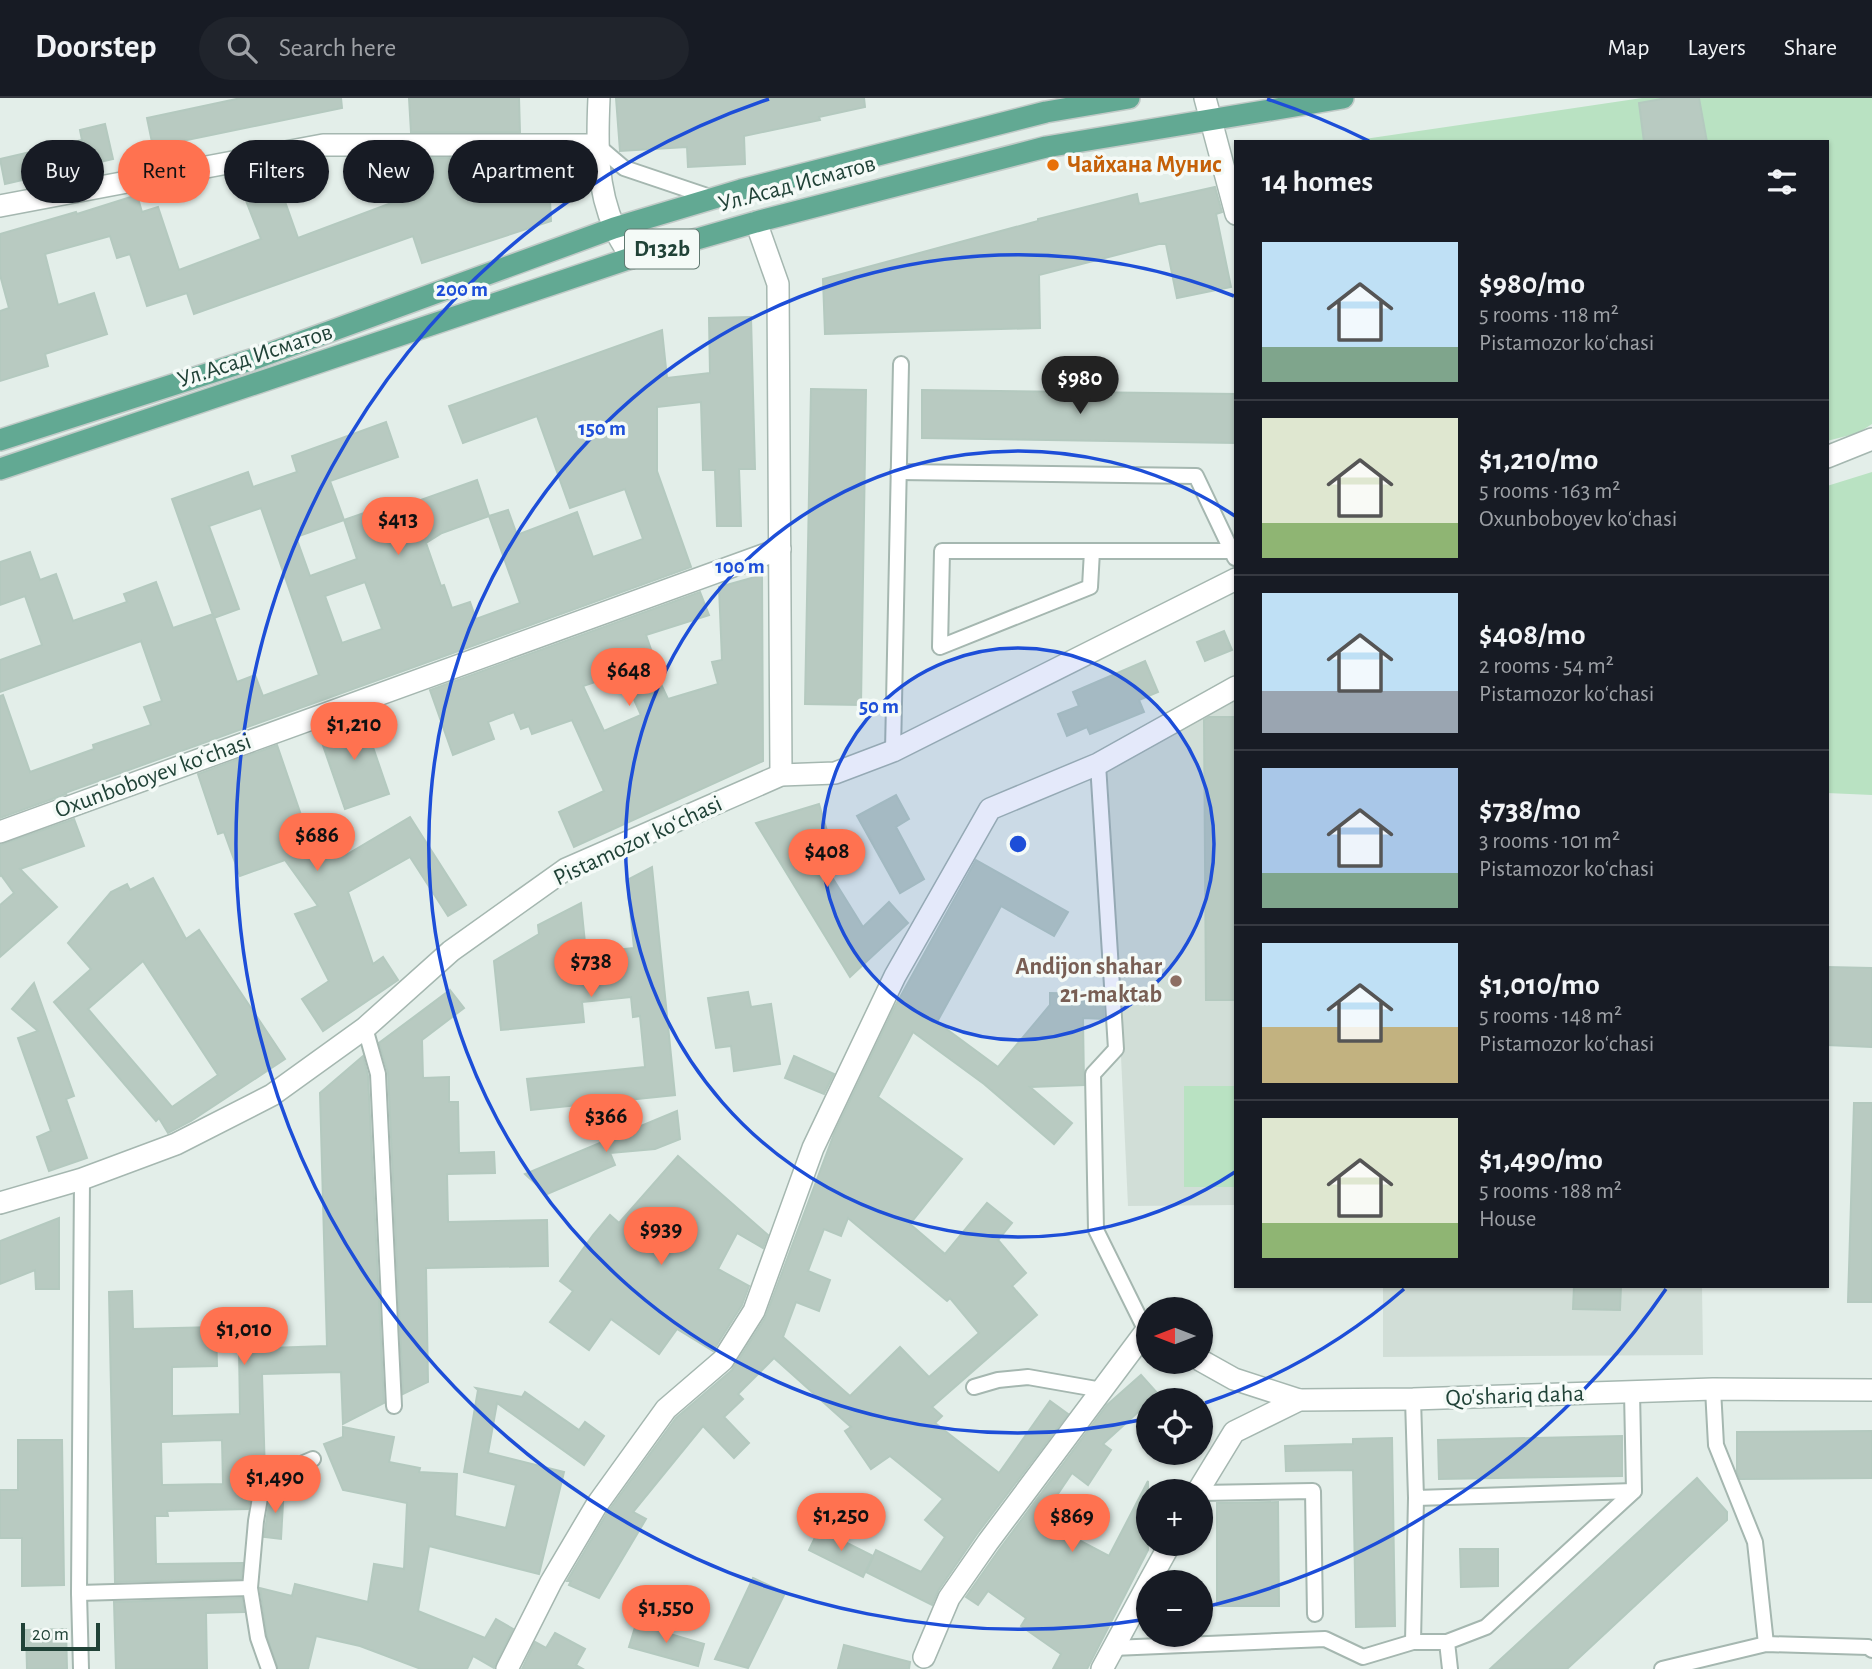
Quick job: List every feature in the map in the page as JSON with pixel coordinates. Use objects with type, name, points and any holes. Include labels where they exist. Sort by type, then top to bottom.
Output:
[{"type":"main road","name":"Ул.Асад Исматов","points":[[0,440],[257,358],[614,229],[714,198],[1046,112],[1129,98]]},
{"type":"main road","name":"Ул.Асад Исматов","points":[[0,469],[631,258],[756,222],[1046,147],[1343,98]]},
{"type":"street","points":[[597,140],[599,98]]},
{"type":"street","points":[[1205,98],[1234,207]]},
{"type":"street","points":[[0,206],[323,145],[448,145]]},
{"type":"street","points":[[598,153],[603,194],[614,229],[631,258]]},
{"type":"street","points":[[756,222],[778,284],[781,775]]},
{"type":"street","points":[[1829,456],[1872,439]]},
{"type":"street","name":"Oxunboboyev koʻchasi","points":[[0,832],[780,549]]},
{"type":"street","name":"Pistamozor koʻchasi","points":[[0,1203],[82,1179],[176,1144],[272,1095],[365,1028],[451,951],[566,869],[781,775],[835,773],[893,751],[1234,580]]},
{"type":"street","points":[[507,1669],[551,1582],[596,1506],[666,1409],[723,1360],[754,1311],[813,1148],[895,976],[990,809],[1098,764],[1234,688]]},
{"type":"street","points":[[924,1657],[949,1598],[1136,1345]]},
{"type":"street","points":[[1213,1367],[1234,1379],[1299,1400]]},
{"type":"street","name":"Qo'shariq daha","points":[[1207,1479],[1234,1432],[1299,1400],[1713,1389],[1872,1390]]},
{"type":"street","points":[[1102,1669],[1136,1605]]},
{"type":"lane","points":[[598,146],[624,168],[714,198]]},
{"type":"lane","points":[[893,751],[901,364]]},
{"type":"lane","points":[[898,471],[1196,477],[1234,555],[1092,551],[942,551],[940,647],[1090,587],[1092,551]]},
{"type":"lane","points":[[1098,764],[1116,1049],[1093,1074],[1096,1230],[1136,1309]]},
{"type":"lane","points":[[365,1028],[378,1074],[394,1406]]},
{"type":"lane","points":[[81,1669],[79,1593],[82,1179]]},
{"type":"lane","points":[[974,1387],[998,1380],[1028,1377],[1102,1390]]},
{"type":"lane","points":[[1713,1389],[1716,1445],[1755,1542],[1766,1644]]},
{"type":"lane","points":[[1113,1648],[1325,1640],[1363,1657],[1413,1642],[1447,1643],[1486,1627],[1634,1491],[1632,1391]]},
{"type":"lane","points":[[1413,1399],[1416,1498],[1413,1642]]},
{"type":"lane","points":[[269,1669],[258,1638],[250,1588],[261,1492],[278,1474],[313,1459]]},
{"type":"lane","points":[[1213,1492],[1313,1491],[1315,1614]]},
{"type":"lane","points":[[1416,1498],[1634,1491]]},
{"type":"lane","points":[[79,1593],[250,1588]]},
{"type":"lane","points":[[1447,1643],[1450,1669]]},
{"type":"lane","points":[[1662,1669],[1766,1644],[1868,1647],[1872,1650]]},
{"type":"shaded area","name":"Andijon shahar 21-maktab","points":[[1234,693],[1234,1205],[1128,1206],[1107,758]]},
{"type":"shaded area","points":[[1383,1288],[1702,1288],[1703,1355],[1383,1357]]},
{"type":"green space","points":[[1642,98],[1872,98],[1872,424],[1858,433],[1829,440],[1829,140],[1358,140]]},
{"type":"green space","points":[[1872,472],[1872,795],[1829,793],[1829,485]]},
{"type":"green space","points":[[1184,1086],[1234,1086],[1234,1187],[1184,1187]]},
{"type":"building","points":[[241,98],[341,98],[342,108],[187,140],[152,140],[147,118]]},
{"type":"building","points":[[409,98],[519,98],[520,132],[411,132]]},
{"type":"building","points":[[616,98],[864,98],[865,107],[819,117],[820,120],[744,136],[745,164],[688,167],[687,147],[620,151]]},
{"type":"building","points":[[1667,98],[1699,98],[1707,140],[1644,140],[1639,103]]},
{"type":"building","points":[[105,124],[113,159],[104,161],[104,140],[82,140],[80,130]]},
{"type":"building","points":[[21,154],[21,180],[5,184],[0,159]]},
{"type":"building","points":[[434,158],[448,158],[448,203],[550,203],[551,221],[422,263],[413,236],[194,314],[187,293],[147,306],[130,254],[117,258],[110,236],[45,254],[58,305],[94,293],[107,334],[45,354],[48,366],[0,381],[0,311],[9,308],[0,275],[0,234],[118,201],[139,203],[142,212],[158,207],[179,270],[261,239],[247,203],[286,203],[298,238],[391,203],[434,203]]},
{"type":"building","points":[[1215,187],[1222,212],[1216,214],[1231,287],[1177,298],[1166,244],[1159,244],[1039,275],[1040,328],[825,334],[823,279],[1137,194],[1139,204]]},
{"type":"building","points":[[751,317],[755,469],[739,469],[741,526],[717,526],[715,470],[703,470],[701,402],[657,407],[657,471],[691,567],[0,818],[0,696],[3,695],[30,772],[94,749],[93,745],[151,725],[144,707],[162,701],[141,641],[0,692],[0,660],[42,645],[25,596],[0,605],[0,562],[30,552],[40,580],[56,574],[73,621],[127,602],[124,594],[156,582],[173,628],[213,614],[172,499],[248,472],[253,487],[297,472],[292,456],[386,422],[398,457],[330,481],[344,520],[364,513],[370,532],[417,516],[412,503],[477,480],[489,516],[508,510],[517,535],[577,512],[593,557],[643,539],[625,489],[570,508],[537,416],[463,443],[449,406],[662,330],[667,378],[710,373],[709,318]],"holes":[[[261,508],[319,675],[263,696],[255,675],[237,682],[214,618],[239,609],[209,526]],[[489,516],[520,603],[476,619],[470,602],[452,608],[426,543],[442,533]],[[344,520],[357,559],[310,576],[296,537]],[[365,582],[382,629],[342,643],[325,596]]]},
{"type":"building","points":[[811,389],[866,390],[861,705],[805,704]]},
{"type":"building","points":[[922,390],[1234,394],[1234,443],[922,438]]},
{"type":"building","points":[[762,575],[763,761],[574,847],[559,812],[604,791],[572,720],[532,734],[529,726],[521,729],[514,712],[488,722],[494,739],[453,755],[430,690],[700,592],[709,615],[646,635],[655,661],[651,663],[668,699],[718,684],[712,662],[722,660],[719,587]],"holes":[[[622,673],[641,715],[604,731],[583,686]]]},
{"type":"building","points":[[1224,631],[1232,650],[1205,661],[1197,642]]},
{"type":"building","points":[[1145,661],[1158,692],[1139,700],[1144,712],[1090,734],[1087,727],[1067,736],[1058,714],[1079,706],[1073,692]]},
{"type":"building","points":[[362,715],[389,794],[345,809],[318,731]]},
{"type":"building","points":[[1209,717],[1234,717],[1234,1000],[1206,1000],[1204,720]]},
{"type":"building","points":[[277,745],[313,850],[338,841],[346,855],[410,817],[466,905],[448,916],[410,857],[348,892],[373,964],[383,957],[398,980],[323,1031],[302,999],[329,981],[295,914],[318,906],[285,860],[240,876],[224,832],[218,834],[198,774]]},
{"type":"building","points":[[896,795],[909,819],[896,827],[924,879],[900,893],[857,816]]},
{"type":"building","points":[[819,804],[828,834],[809,840],[863,927],[889,902],[908,923],[850,977],[756,823]]},
{"type":"building","points":[[74,819],[84,846],[20,869],[57,907],[0,957],[0,905],[14,893],[0,876],[0,845]]},
{"type":"building","points":[[976,860],[1068,912],[1054,936],[1001,906],[937,1022],[998,1067],[1050,1005],[1050,993],[1103,994],[1104,1019],[1083,1018],[1084,1085],[1030,1087],[1072,1123],[1054,1144],[984,1084],[913,1032],[878,1097],[962,1159],[910,1224],[945,1254],[987,1203],[1012,1223],[998,1240],[1026,1273],[1012,1286],[1037,1315],[932,1407],[942,1416],[935,1423],[999,1473],[1050,1401],[1068,1414],[977,1534],[938,1591],[932,1605],[866,1572],[876,1550],[921,1572],[945,1537],[925,1520],[943,1499],[890,1456],[871,1469],[845,1431],[851,1427],[774,1358],[738,1394],[743,1399],[724,1417],[749,1443],[734,1458],[703,1426],[633,1512],[646,1519],[599,1598],[569,1585],[571,1581],[567,1581],[607,1513],[676,1418],[732,1370],[765,1318],[834,1134],[893,1010]],"holes":[[[848,1218],[947,1301],[950,1298],[979,1333],[929,1377],[900,1347],[850,1396],[783,1337],[796,1302],[819,1311],[830,1280],[808,1271],[824,1229],[841,1236]]]},
{"type":"building","points":[[652,867],[675,1095],[531,1110],[527,1079],[645,1067],[640,1016],[633,1017],[631,997],[582,1002],[584,1022],[501,1030],[494,961],[539,934],[538,925],[581,903],[586,953],[634,948],[627,880]]},
{"type":"building","points":[[153,878],[186,939],[199,930],[285,1059],[191,1121],[168,1133],[159,1118],[156,1121],[54,1002],[91,969],[68,943],[111,892],[127,884],[130,890]],"holes":[[[143,961],[218,1075],[172,1107],[88,1009]]]},
{"type":"building","points":[[1829,967],[1872,968],[1872,1047],[1829,1045]]},
{"type":"building","points":[[34,983],[74,1096],[66,1099],[87,1158],[49,1171],[37,1137],[51,1131],[18,1038],[38,1031],[12,1009]]},
{"type":"building","points":[[450,990],[464,1008],[422,1040],[423,1078],[449,1077],[449,1102],[458,1102],[459,1153],[494,1152],[495,1173],[447,1174],[448,1222],[547,1220],[548,1266],[426,1268],[428,1382],[403,1394],[388,1073],[379,1043]]},
{"type":"building","points":[[748,992],[751,1007],[771,1004],[780,1064],[734,1071],[731,1046],[716,1048],[708,998]]},
{"type":"building","points":[[363,1056],[368,1076],[384,1403],[343,1424],[341,1372],[262,1374],[265,1474],[252,1490],[248,1509],[167,1511],[168,1516],[155,1516],[156,1564],[243,1563],[241,1579],[115,1582],[109,1292],[132,1291],[133,1329],[216,1327],[217,1366],[172,1367],[172,1416],[240,1414],[239,1349],[327,1346],[320,1093]],"holes":[[[222,1440],[223,1484],[162,1485],[161,1442]]]},
{"type":"building","points":[[794,1056],[834,1074],[824,1094],[785,1078]]},
{"type":"building","points":[[1854,1103],[1872,1103],[1872,1302],[1848,1302]]},
{"type":"building","points":[[677,1111],[680,1139],[655,1149],[610,1153],[615,1165],[547,1194],[525,1174]]},
{"type":"building","points":[[678,1156],[768,1235],[763,1248],[737,1233],[718,1269],[749,1286],[742,1305],[713,1351],[677,1329],[659,1354],[611,1319],[589,1350],[550,1322],[573,1291],[560,1281],[610,1215],[619,1223]]},
{"type":"building","points":[[59,1218],[59,1289],[36,1289],[35,1270],[0,1284],[0,1241]]},
{"type":"building","points":[[1574,1288],[1621,1288],[1620,1310],[1573,1309]]},
{"type":"building","points":[[1141,1375],[1153,1388],[1136,1388],[1136,1414],[1103,1444],[1111,1450],[1088,1485],[1072,1473],[1039,1522],[1075,1548],[1079,1540],[1109,1556],[1136,1504],[1136,1556],[1145,1556],[1087,1669],[1053,1669],[1061,1654],[1021,1626],[1026,1618],[988,1591],[978,1605],[966,1597],[1107,1405]]},
{"type":"building","points":[[476,1388],[522,1397],[525,1392],[579,1430],[585,1422],[604,1436],[584,1465],[497,1403],[488,1453],[564,1472],[539,1574],[429,1546],[418,1611],[485,1638],[496,1619],[513,1629],[494,1668],[473,1656],[467,1669],[421,1669],[360,1646],[316,1636],[308,1669],[278,1669],[267,1636],[260,1588],[292,1596],[295,1584],[368,1602],[374,1564],[404,1569],[407,1503],[343,1490],[324,1444],[343,1437],[343,1427],[394,1437],[389,1462],[420,1468],[419,1472],[457,1474],[455,1516],[506,1528],[516,1485],[464,1472],[478,1390]]},
{"type":"building","points":[[1872,1431],[1872,1478],[1740,1479],[1737,1472],[1737,1432]]},
{"type":"building","points":[[1622,1436],[1622,1476],[1439,1479],[1438,1440]]},
{"type":"building","points":[[1392,1438],[1395,1626],[1356,1627],[1353,1470],[1286,1471],[1285,1446],[1353,1444],[1353,1439]]},
{"type":"building","points":[[18,1440],[62,1440],[64,1585],[22,1586],[22,1538],[0,1538],[0,1490],[18,1490]]},
{"type":"building","points":[[1697,1478],[1727,1512],[1727,1520],[1567,1669],[1490,1669]]},
{"type":"building","points":[[284,1485],[281,1539],[264,1537],[270,1496]]},
{"type":"building","points":[[1278,1502],[1279,1606],[1217,1606],[1217,1503]]},
{"type":"building","points":[[819,1529],[873,1556],[863,1577],[809,1550]]},
{"type":"building","points":[[1460,1549],[1498,1549],[1498,1586],[1461,1587]]},
{"type":"building","points":[[753,1578],[785,1593],[748,1668],[715,1659]]},
{"type":"building","points":[[242,1598],[244,1612],[206,1613],[207,1669],[116,1669],[114,1602]]},
{"type":"building","points":[[636,1624],[704,1644],[698,1666],[629,1647]]},
{"type":"building","points":[[66,1629],[67,1669],[27,1669],[26,1630]]},
{"type":"building","points":[[555,1633],[585,1649],[576,1665],[583,1669],[522,1669],[535,1642],[546,1648]]},
{"type":"building","points":[[844,1645],[910,1662],[909,1669],[838,1669]]},
{"type":"place","name":"Чайхана Мунис","points":[[1053,165]]},
{"type":"place","name":"Andijon shahar 21-maktab","points":[[1176,981]]}]
